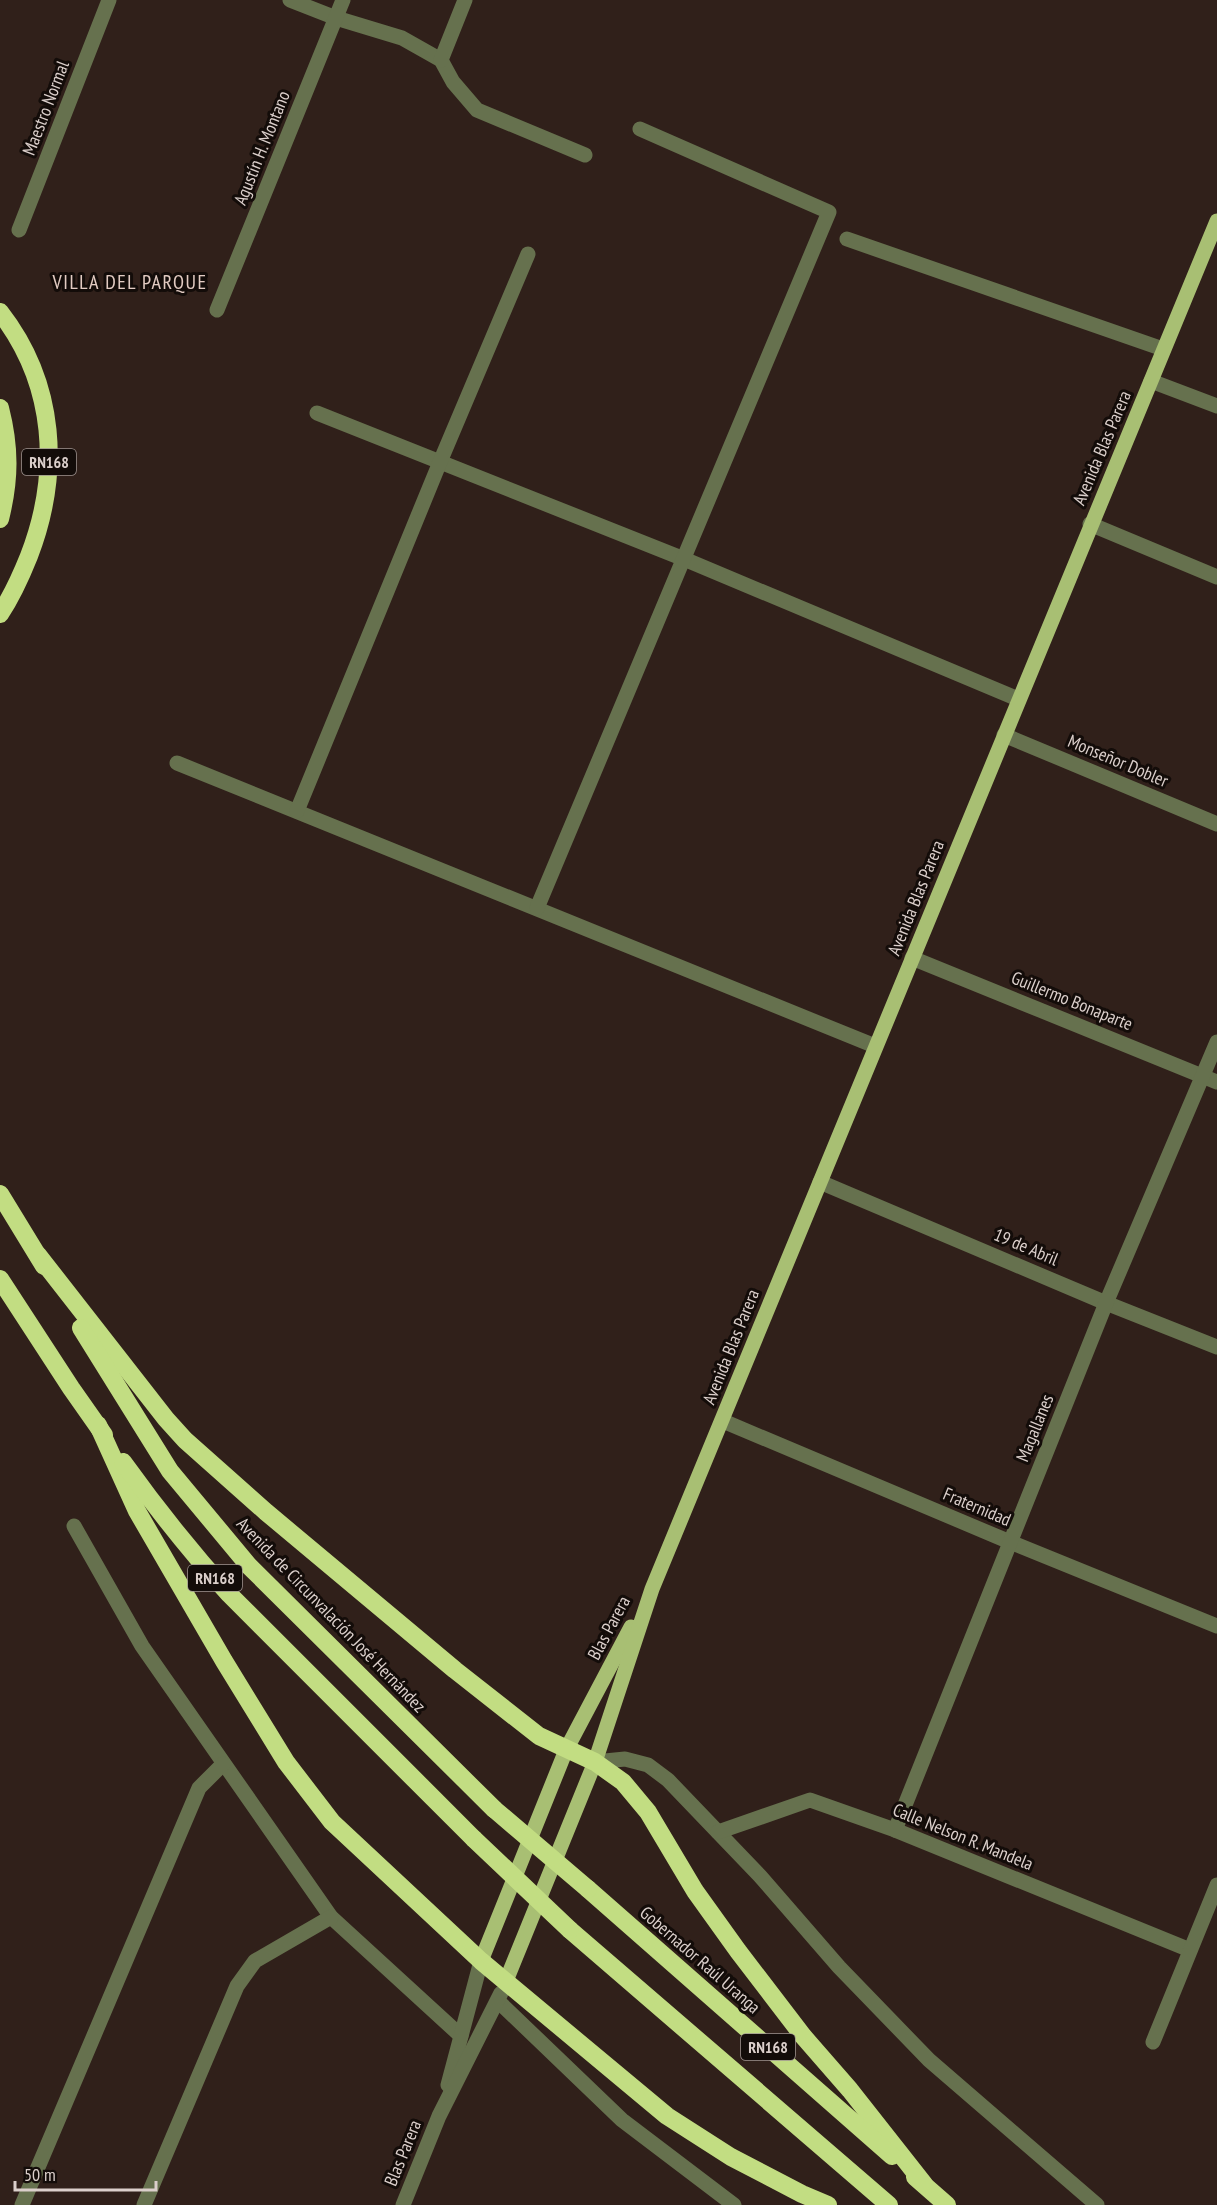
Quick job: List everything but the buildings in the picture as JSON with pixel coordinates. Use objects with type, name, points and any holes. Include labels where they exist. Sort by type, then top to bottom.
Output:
[{"type":"highway","name":"RN168","points":[[0,312],[22,345],[33,370],[44,404],[50,440],[45,500],[37,535],[21,576],[0,614]]},
{"type":"highway","name":"RN168","points":[[0,408],[8,437],[6,496],[0,519]]},
{"type":"highway","name":"Avenida de Circunvalación José Hernández","points":[[0,1194],[170,1472],[212,1523],[249,1566],[494,1809],[588,1889]]},
{"type":"highway","points":[[38,1255],[158,1410],[185,1440],[266,1512],[455,1670],[539,1736],[595,1762],[623,1782],[648,1812],[695,1891],[738,1951],[803,2036],[850,2090],[924,2184]]},
{"type":"highway","name":"RN168","points":[[0,1279],[70,1388],[151,1501],[229,1594],[474,1839],[570,1930],[889,2205]]},
{"type":"highway","points":[[98,1425],[136,1511],[286,1762],[332,1821],[481,1961],[667,2116],[731,2157],[828,2205]]},
{"type":"highway","name":"Gobernador Raúl Uranga","points":[[588,1889],[947,2205]]},
{"type":"main road","name":"Avenida Blas Parera","points":[[652,1589],[1217,221]]},
{"type":"main road","name":"Blas Parera","points":[[481,1961],[566,1750],[652,1589]]},
{"type":"main road","name":"Blas Parera","points":[[506,1981],[595,1762],[652,1589]]},
{"type":"street","name":"Maestro Normal","points":[[19,230],[109,0]]},
{"type":"street","points":[[290,0],[336,18],[402,38],[441,60],[453,82],[477,110],[585,155]]},
{"type":"street","name":"Agustín H. Montano","points":[[217,310],[343,0]]},
{"type":"street","points":[[441,60],[465,0]]},
{"type":"street","points":[[537,908],[829,212],[640,129]]},
{"type":"street","points":[[847,239],[1163,349]]},
{"type":"street","points":[[297,811],[528,254]]},
{"type":"street","points":[[1151,381],[1217,406]]},
{"type":"street","points":[[317,413],[684,559],[1018,699]]},
{"type":"street","points":[[1090,524],[1217,577]]},
{"type":"street","name":"Monseñor Dobler","points":[[1004,735],[1217,824]]},
{"type":"street","points":[[177,763],[875,1046]]},
{"type":"street","name":"Guillermo Bonaparte","points":[[912,958],[1210,1078]]},
{"type":"street","name":"Magallanes","points":[[895,1830],[1106,1303],[1210,1078],[1217,1042]]},
{"type":"street","name":"19 de Abril","points":[[820,1182],[1106,1303],[1217,1347]]},
{"type":"street","name":"Fraternidad","points":[[723,1420],[1010,1542],[1217,1626]]},
{"type":"street","points":[[74,1526],[142,1646],[331,1917],[461,2036]]},
{"type":"street","points":[[595,1762],[626,1759],[648,1765],[668,1780],[760,1876],[839,1966],[929,2060],[1097,2205]]},
{"type":"street","points":[[22,2205],[199,1788],[223,1764]]},
{"type":"street","name":"Calle Nelson R. Mandela","points":[[718,1832],[810,1800],[895,1830],[1190,1950]]},
{"type":"street","points":[[1154,2042],[1217,1885]]},
{"type":"street","points":[[144,2205],[237,1986],[255,1961],[331,1917]]},
{"type":"street","name":"Blas Parera","points":[[439,2116],[481,1961]]},
{"type":"street","name":"Blas Parera","points":[[403,2205],[439,2116],[506,1981]]},
{"type":"street","points":[[498,2001],[622,2120],[734,2205]]},
{"type":"district","name":"VILLA DEL PARQUE","points":[[130,282]]}]
